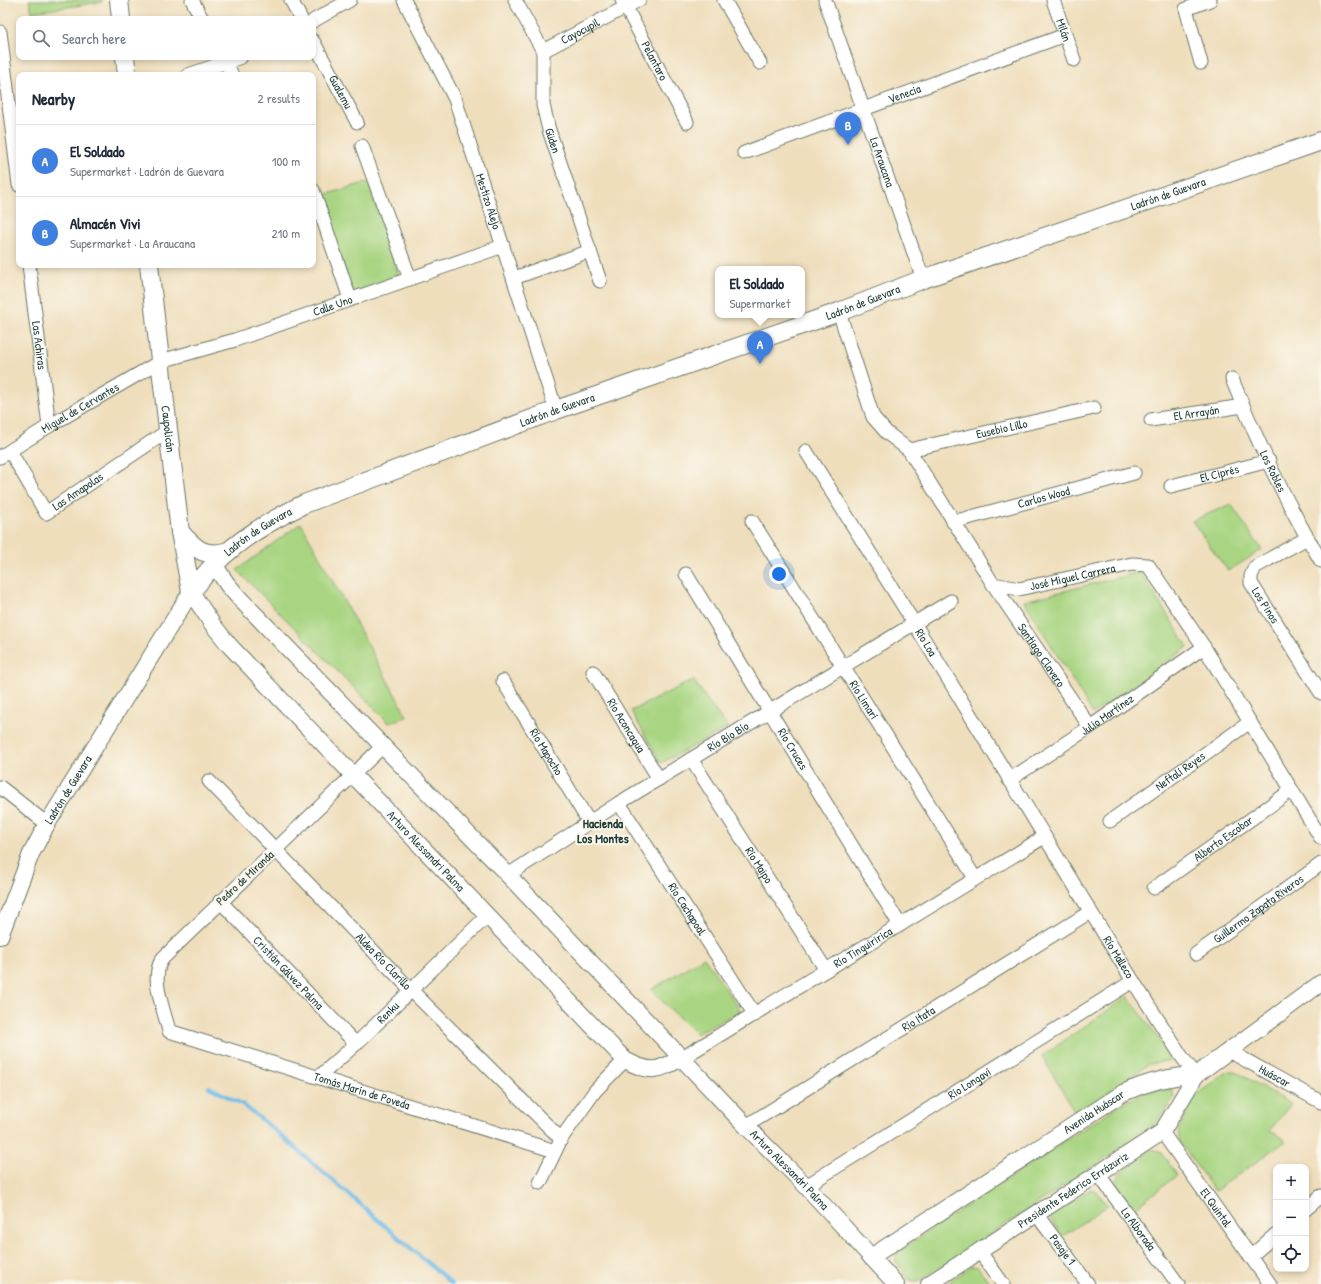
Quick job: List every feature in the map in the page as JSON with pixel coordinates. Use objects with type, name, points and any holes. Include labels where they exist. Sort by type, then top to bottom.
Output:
[{"type":"main road","points":[[119,0],[121,16]]},
{"type":"main road","points":[[125,60],[127,72]]},
{"type":"main road","name":"Ladrón de Guevara","points":[[191,592],[214,564],[229,551],[266,523],[304,504],[556,410],[840,312],[923,280],[1321,141]]},
{"type":"main road","name":"Caupolicán","points":[[149,268],[180,532],[191,592]]},
{"type":"main road","points":[[180,532],[194,547],[204,552],[216,555],[229,551]]},
{"type":"street","points":[[192,0],[200,16]]},
{"type":"street","points":[[291,0],[299,16]]},
{"type":"street","points":[[316,18],[350,0]]},
{"type":"street","name":"Mestizo Alejo","points":[[404,0],[455,99],[556,410]]},
{"type":"street","name":"Güden","points":[[515,0],[543,51],[543,105],[548,130],[600,281]]},
{"type":"street","name":"Cayocupil","points":[[543,51],[624,4],[639,0]]},
{"type":"street","points":[[724,0],[760,63]]},
{"type":"street","name":"La Araucana","points":[[825,0],[923,280]]},
{"type":"street","name":"Milán","points":[[1053,0],[1074,60]]},
{"type":"street","points":[[1201,63],[1186,9],[1210,0]]},
{"type":"street","name":"Pelantaro","points":[[624,4],[687,122]]},
{"type":"street","name":"Venecia","points":[[744,153],[863,108],[1065,36]]},
{"type":"street","points":[[0,40],[16,160]]},
{"type":"street","name":"Gualemu","points":[[316,47],[357,122]]},
{"type":"street","points":[[200,72],[227,65],[236,60]]},
{"type":"street","points":[[0,127],[11,119]]},
{"type":"street","points":[[362,146],[410,279]]},
{"type":"street","points":[[316,199],[350,299]]},
{"type":"street","name":"Calle Uno","points":[[161,361],[235,340],[503,246]]},
{"type":"street","points":[[514,278],[590,251]]},
{"type":"street","name":"Las Achiras","points":[[29,268],[50,426]]},
{"type":"street","points":[[840,312],[872,418],[886,433],[909,450],[993,584]]},
{"type":"street","name":"Miguel de Cervantes","points":[[5,454],[161,361]]},
{"type":"street","name":"Los Robles","points":[[1232,379],[1269,461],[1307,538],[1321,561]]},
{"type":"street","name":"El Arrayán","points":[[1151,420],[1243,406]]},
{"type":"street","name":"Eusebio Lillo","points":[[909,450],[1094,408]]},
{"type":"street","name":"Las Amapolas","points":[[5,454],[46,513],[169,430]]},
{"type":"street","name":"Río Loa","points":[[806,451],[914,623],[1044,836]]},
{"type":"street","name":"El Ciprés","points":[[1170,486],[1269,461]]},
{"type":"street","name":"Carlos Wood","points":[[953,522],[1134,473]]},
{"type":"street","name":"Río Limarí","points":[[752,521],[844,666],[975,878]]},
{"type":"street","name":"Los Pinos","points":[[1307,538],[1255,567],[1251,576],[1251,583],[1321,693]]},
{"type":"street","name":"Arturo Alessandri Palma","points":[[214,564],[227,584],[241,600],[508,875],[746,1126],[806,1186],[896,1284]]},
{"type":"street","name":"José Miguel Carrera","points":[[993,584],[1019,589],[1132,564],[1148,565],[1204,647],[1321,838]]},
{"type":"street","name":"Río Cruces","points":[[686,574],[900,924]]},
{"type":"street","name":"Santiago Clavero","points":[[993,584],[1090,727]]},
{"type":"street","name":"Arturo Alessandri Palma","points":[[191,592],[213,625],[229,645],[625,1060],[640,1068],[650,1070],[660,1069],[682,1058]]},
{"type":"street","name":"Ladrón de Guevara","points":[[0,936],[31,854],[47,824],[191,592]]},
{"type":"street","name":"Río Bío Bío","points":[[508,875],[619,803],[951,601]]},
{"type":"street","name":"Julio Martínez","points":[[1009,780],[1090,727],[1204,647]]},
{"type":"street","name":"Río Aconcagua","points":[[593,672],[659,779]]},
{"type":"street","name":"Río Mapocho","points":[[503,681],[589,822]]},
{"type":"street","name":"Neftalí Reyes","points":[[1110,821],[1250,722]]},
{"type":"street","name":"Pedro de Miranda","points":[[170,1031],[156,976],[159,963],[220,901],[276,850],[383,746]]},
{"type":"street","name":"Río Maipo","points":[[692,759],[826,970]]},
{"type":"street","name":"Aldea Río Clarillo","points":[[209,781],[558,1145]]},
{"type":"street","points":[[0,787],[47,824]]},
{"type":"street","name":"Alberto Escobar","points":[[1154,888],[1292,790]]},
{"type":"street","name":"Río Cachapoal","points":[[619,803],[755,1014]]},
{"type":"street","name":"Río Tinguiririca","points":[[682,1058],[1044,836]]},
{"type":"street","name":"Río Malleco","points":[[1044,836],[1133,981],[1182,1057],[1196,1075]]},
{"type":"street","name":"Guillermo Zapata Riveros","points":[[1196,954],[1321,864]]},
{"type":"street","name":"Cristián Gálvez Palma","points":[[220,901],[356,1044]]},
{"type":"street","name":"Río Itata","points":[[746,1126],[1090,912]]},
{"type":"street","name":"Renku","points":[[320,1076],[356,1044],[488,915]]},
{"type":"street","name":"Río Longaví","points":[[806,1186],[1133,981]]},
{"type":"street","points":[[1196,1075],[1321,983]]},
{"type":"street","name":"Tomás Marín de Poveda","points":[[170,1031],[558,1145]]},
{"type":"street","name":"Huáscar","points":[[1229,1051],[1321,1102]]},
{"type":"street","points":[[540,1183],[558,1145],[596,1091],[625,1060]]},
{"type":"street","name":"Presidente Federico Errázuriz","points":[[929,1284],[1099,1175],[1162,1132],[1196,1075]]},
{"type":"street","name":"Avenida Huáscar","points":[[871,1257],[1123,1093],[1153,1081],[1176,1076],[1196,1075]]},
{"type":"street","name":"El Quintal","points":[[1162,1132],[1270,1284]]},
{"type":"street","name":"La Alborada","points":[[1099,1175],[1178,1284]]},
{"type":"street","points":[[1309,1206],[1321,1196]]},
{"type":"street","name":"Pasaje 1","points":[[1037,1215],[1088,1284]]},
{"type":"street","points":[[1250,1257],[1274,1236]]},
{"type":"street","points":[[980,1252],[1003,1284]]},
{"type":"green space","points":[[29,0],[102,0],[102,2],[32,12]]},
{"type":"green space","points":[[368,182],[400,279],[353,294],[321,196]]},
{"type":"green space","points":[[1231,504],[1262,550],[1228,571],[1192,521]]},
{"type":"green space","points":[[301,523],[407,716],[389,723],[237,570]]},
{"type":"green space","points":[[1140,572],[1188,647],[1093,714],[1024,601]]},
{"type":"green space","points":[[693,680],[728,728],[661,763],[631,711]]},
{"type":"green space","points":[[704,957],[741,1011],[696,1034],[651,990]]},
{"type":"green space","points":[[1128,996],[1174,1060],[1149,1064],[1076,1114],[1042,1056]]},
{"type":"green space","points":[[1229,1071],[1235,1071],[1291,1104],[1270,1130],[1286,1141],[1215,1191],[1180,1143],[1178,1132],[1194,1096]]},
{"type":"green space","points":[[1164,1088],[1172,1090],[1174,1097],[1159,1120],[1147,1131],[918,1282],[907,1279],[895,1260],[897,1252],[1121,1104],[1143,1093]]},
{"type":"green space","points":[[1152,1149],[1160,1151],[1177,1175],[1134,1209],[1116,1184],[1119,1174]]},
{"type":"green space","points":[[1091,1189],[1097,1191],[1107,1206],[1063,1236],[1049,1217]]},
{"type":"green space","points":[[971,1266],[978,1267],[992,1284],[946,1284]]},
{"type":"waterway","points":[[209,1087],[242,1104],[271,1127],[452,1284]]},
{"type":"place","name":"Almacén Vivi","points":[[848,145]]},
{"type":"place","name":"El Soldado","points":[[760,364]]},
{"type":"district","name":"Hacienda Los Montes","points":[[603,830]]}]
